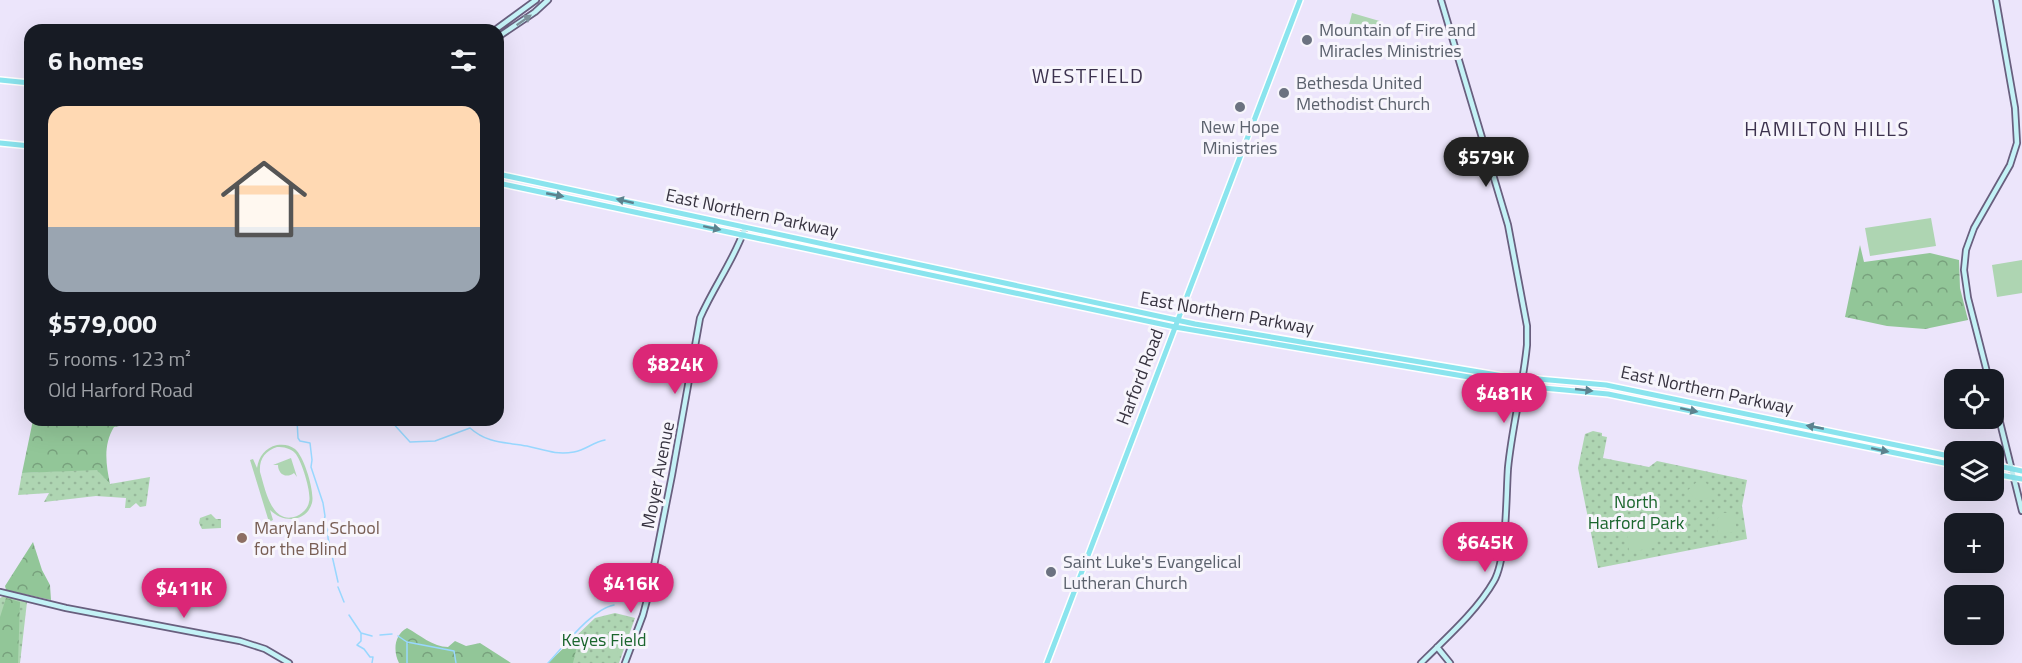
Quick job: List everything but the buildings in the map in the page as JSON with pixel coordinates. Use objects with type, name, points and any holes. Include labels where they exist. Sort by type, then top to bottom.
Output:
[{"type":"main road","name":"Harford Road","points":[[1047,663],[1300,0]]},
{"type":"main road","points":[[0,80],[24,82]]},
{"type":"main road","points":[[0,143],[24,145]]},
{"type":"main road","name":"East Northern Parkway","points":[[504,175],[1077,303]]},
{"type":"main road","points":[[535,191],[537,183]]},
{"type":"main road","name":"East Northern Parkway","points":[[504,184],[1176,324],[1446,369],[1620,387],[1944,455]]},
{"type":"main road","name":"East Northern Parkway","points":[[1446,369],[1522,386],[1605,393],[1944,463]]},
{"type":"main road","points":[[2004,467],[2022,471]]},
{"type":"main road","points":[[2004,476],[2022,480]]},
{"type":"street","points":[[503,24],[536,0]]},
{"type":"street","points":[[504,33],[535,12],[548,0]]},
{"type":"street","points":[[1421,663],[1485,594],[1499,568],[1509,465],[1523,378],[1527,326],[1510,233],[1441,0]]},
{"type":"street","points":[[1986,369],[1968,298],[1964,270],[1966,250],[1974,228],[2010,165],[2017,142],[2015,108],[1996,0]]},
{"type":"street","name":"Moyer Avenue","points":[[625,663],[648,596],[700,318],[729,265],[745,228]]},
{"type":"street","points":[[2002,429],[2022,511]]},
{"type":"street","points":[[0,592],[66,608],[240,642],[264,649],[289,663]]},
{"type":"street","points":[[1437,647],[1450,663]]},
{"type":"green space","points":[[1352,13],[1383,22],[1379,38],[1348,29]]},
{"type":"green space","points":[[1931,218],[1936,246],[1870,256],[1865,228]]},
{"type":"green space","points":[[1860,245],[1864,262],[1930,253],[1959,260],[1960,288],[1968,320],[1925,329],[1887,326],[1845,317]]},
{"type":"green space","points":[[2022,260],[2022,293],[1997,297],[1992,265]]},
{"type":"green space","points":[[32,426],[119,426],[114,427],[108,441],[107,462],[110,484],[97,470],[22,473]]},
{"type":"green space","name":"North Harford Park","points":[[1593,431],[1607,437],[1603,458],[1649,467],[1657,461],[1747,480],[1742,506],[1747,539],[1598,568],[1578,468],[1585,434]]},
{"type":"green space","points":[[277,445],[289,446],[298,453],[310,483],[312,503],[305,514],[294,519],[281,517],[270,510],[273,520],[269,522],[250,460],[253,459],[257,468],[263,453]],"holes":[[[277,447],[289,449],[295,453],[300,462],[310,498],[305,510],[297,516],[288,518],[275,511],[267,496],[260,472],[266,453]]]},
{"type":"green space","points":[[291,458],[297,477],[294,473],[288,476],[283,475],[278,465],[273,465]]},
{"type":"green space","points":[[97,469],[110,484],[150,477],[146,506],[140,507],[136,503],[130,508],[125,508],[126,498],[96,496],[44,502],[49,493],[18,495],[22,473]]},
{"type":"green space","points":[[1703,479],[1714,493],[1707,499],[1700,500],[1688,490]]},
{"type":"green space","points":[[1723,513],[1734,513],[1738,531],[1718,533],[1717,519]]},
{"type":"green space","points":[[211,514],[216,519],[221,519],[221,528],[202,529],[199,523],[200,518]]},
{"type":"green space","points":[[1639,522],[1653,530],[1656,546],[1629,552],[1627,525]]},
{"type":"green space","points":[[33,542],[42,570],[50,585],[51,600],[6,590],[5,586]]},
{"type":"green space","points":[[4,596],[27,602],[20,663],[0,663],[0,598]]},
{"type":"green space","points":[[6,598],[20,602],[18,663],[0,663],[0,617]]},
{"type":"green space","name":"Keyes Field","points":[[615,613],[635,618],[619,663],[548,663],[595,618]]},
{"type":"green space","points":[[407,628],[432,643],[442,646],[448,647],[455,641],[466,646],[480,643],[511,663],[399,663],[396,653],[397,639]]},
{"type":"green space","points":[[580,633],[573,663],[548,663]]},
{"type":"green space","points":[[608,633],[619,638],[623,637],[624,641],[621,641],[617,654],[610,654],[605,648],[604,639]]},
{"type":"waterway","points":[[297,426],[300,441],[310,443],[311,467],[323,503],[324,521],[338,582]]},
{"type":"waterway","points":[[395,426],[410,442],[435,441],[470,428],[490,440],[567,453],[605,440]]},
{"type":"waterway","points":[[338,587],[344,602]]},
{"type":"waterway","points":[[548,663],[597,613],[614,605]]},
{"type":"waterway","points":[[349,615],[361,633],[372,636]]},
{"type":"waterway","points":[[361,633],[361,641],[357,645],[373,657],[372,663]]},
{"type":"waterway","points":[[380,635],[392,634]]},
{"type":"waterway","points":[[398,636],[407,642],[454,651],[456,663]]},
{"type":"waterway","points":[[407,643],[407,663]]},
{"type":"place","name":"Mountain of Fire and Miracles Ministries","points":[[1307,40]]},
{"type":"place","name":"Bethesda United Methodist Church","points":[[1284,93]]},
{"type":"place","name":"New Hope Ministries","points":[[1240,107]]},
{"type":"place","name":"Maryland School for the Blind","points":[[242,538]]},
{"type":"place","name":"Saint Luke's Evangelical Lutheran Church","points":[[1051,572]]},
{"type":"district","name":"WESTFIELD","points":[[1088,76]]},
{"type":"district","name":"HAMILTON HILLS","points":[[1827,129]]}]
